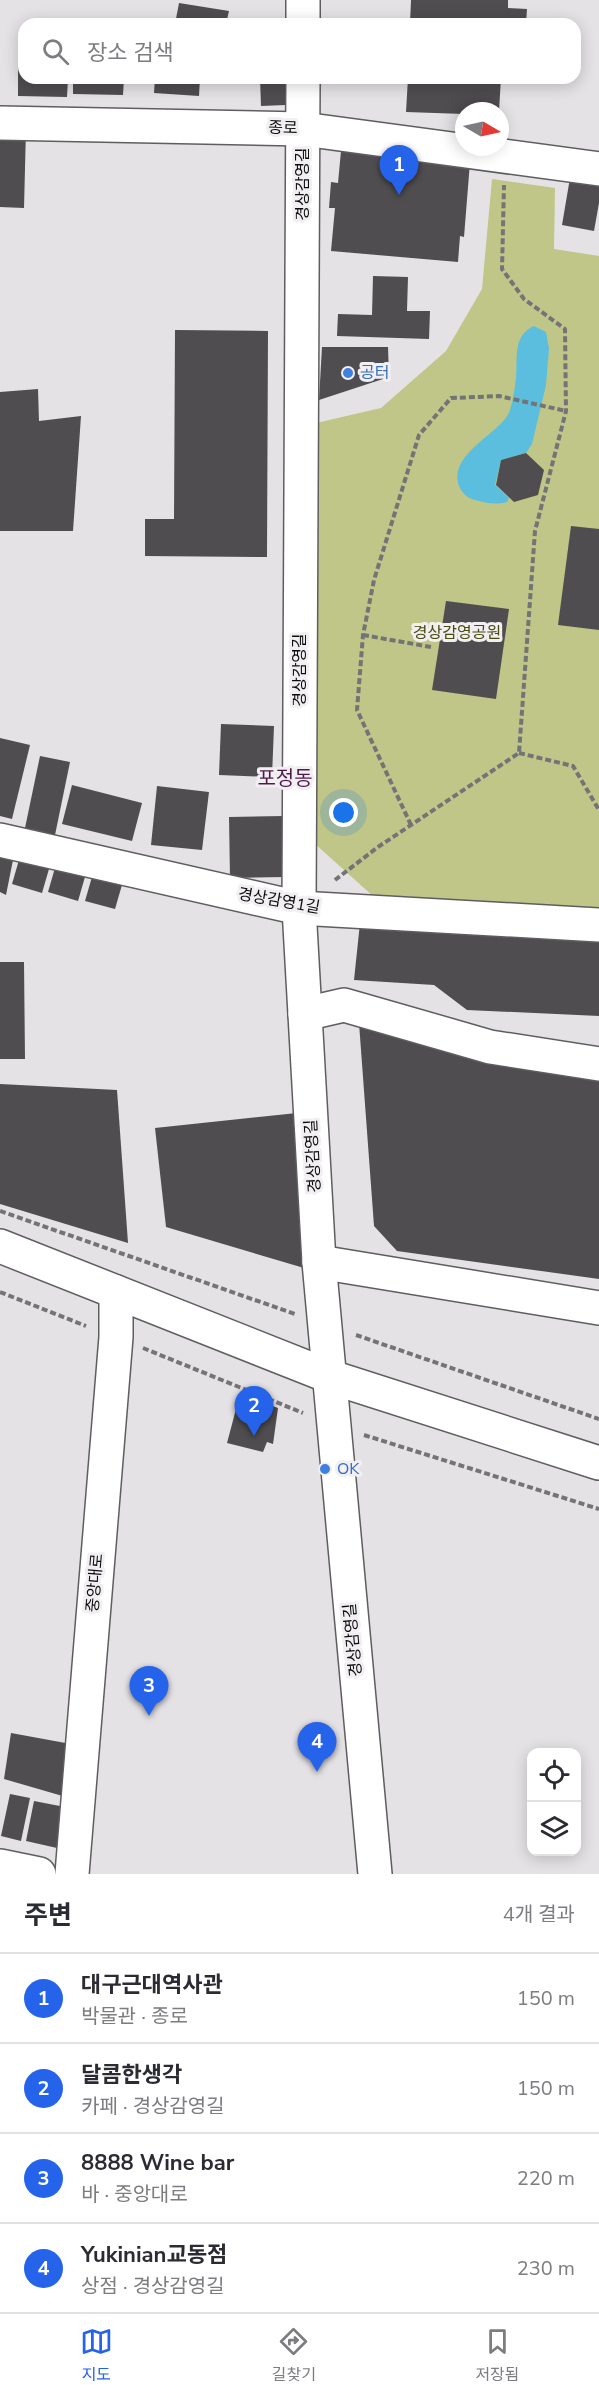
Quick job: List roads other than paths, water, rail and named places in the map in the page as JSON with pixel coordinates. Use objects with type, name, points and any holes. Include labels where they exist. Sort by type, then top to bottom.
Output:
[{"type":"street","points":[[303,0],[303,18]]},
{"type":"street","name":"경상감영길","points":[[303,84],[299,908],[319,1262],[375,1874]]},
{"type":"street","name":"종로","points":[[0,123],[303,129],[599,169]]},
{"type":"street","name":"경상감영1길","points":[[0,840],[299,908],[599,925]]},
{"type":"street","points":[[305,1014],[344,1005],[490,1047],[599,1064]]},
{"type":"street","points":[[0,1246],[331,1377],[599,1462]]},
{"type":"street","points":[[319,1262],[599,1308]]},
{"type":"street","name":"중앙대로","points":[[72,1874],[116,1337],[116,1292]]},
{"type":"street","points":[[0,1866],[39,1874]]},
{"type":"water","points":[[534,326],[546,332],[549,349],[546,385],[532,444],[526,453],[501,460],[495,485],[509,498],[507,502],[491,503],[472,499],[465,495],[459,486],[458,474],[461,463],[468,453],[506,418],[513,398],[519,342],[527,330]]},
{"type":"place","name":"대구근대역사관","points":[[399,195]]},
{"type":"place","name":"공터","points":[[348,373]]},
{"type":"place","name":"달콤한생각","points":[[254,1436]]},
{"type":"place","name":"OK","points":[[325,1469]]},
{"type":"place","name":"8888 Wine bar","points":[[149,1716]]},
{"type":"place","name":"Yukinian교동점","points":[[317,1772]]},
{"type":"district","name":"포정동","points":[[285,778]]},
{"type":"park label","name":"경상감영공원","points":[[457,633]]}]
